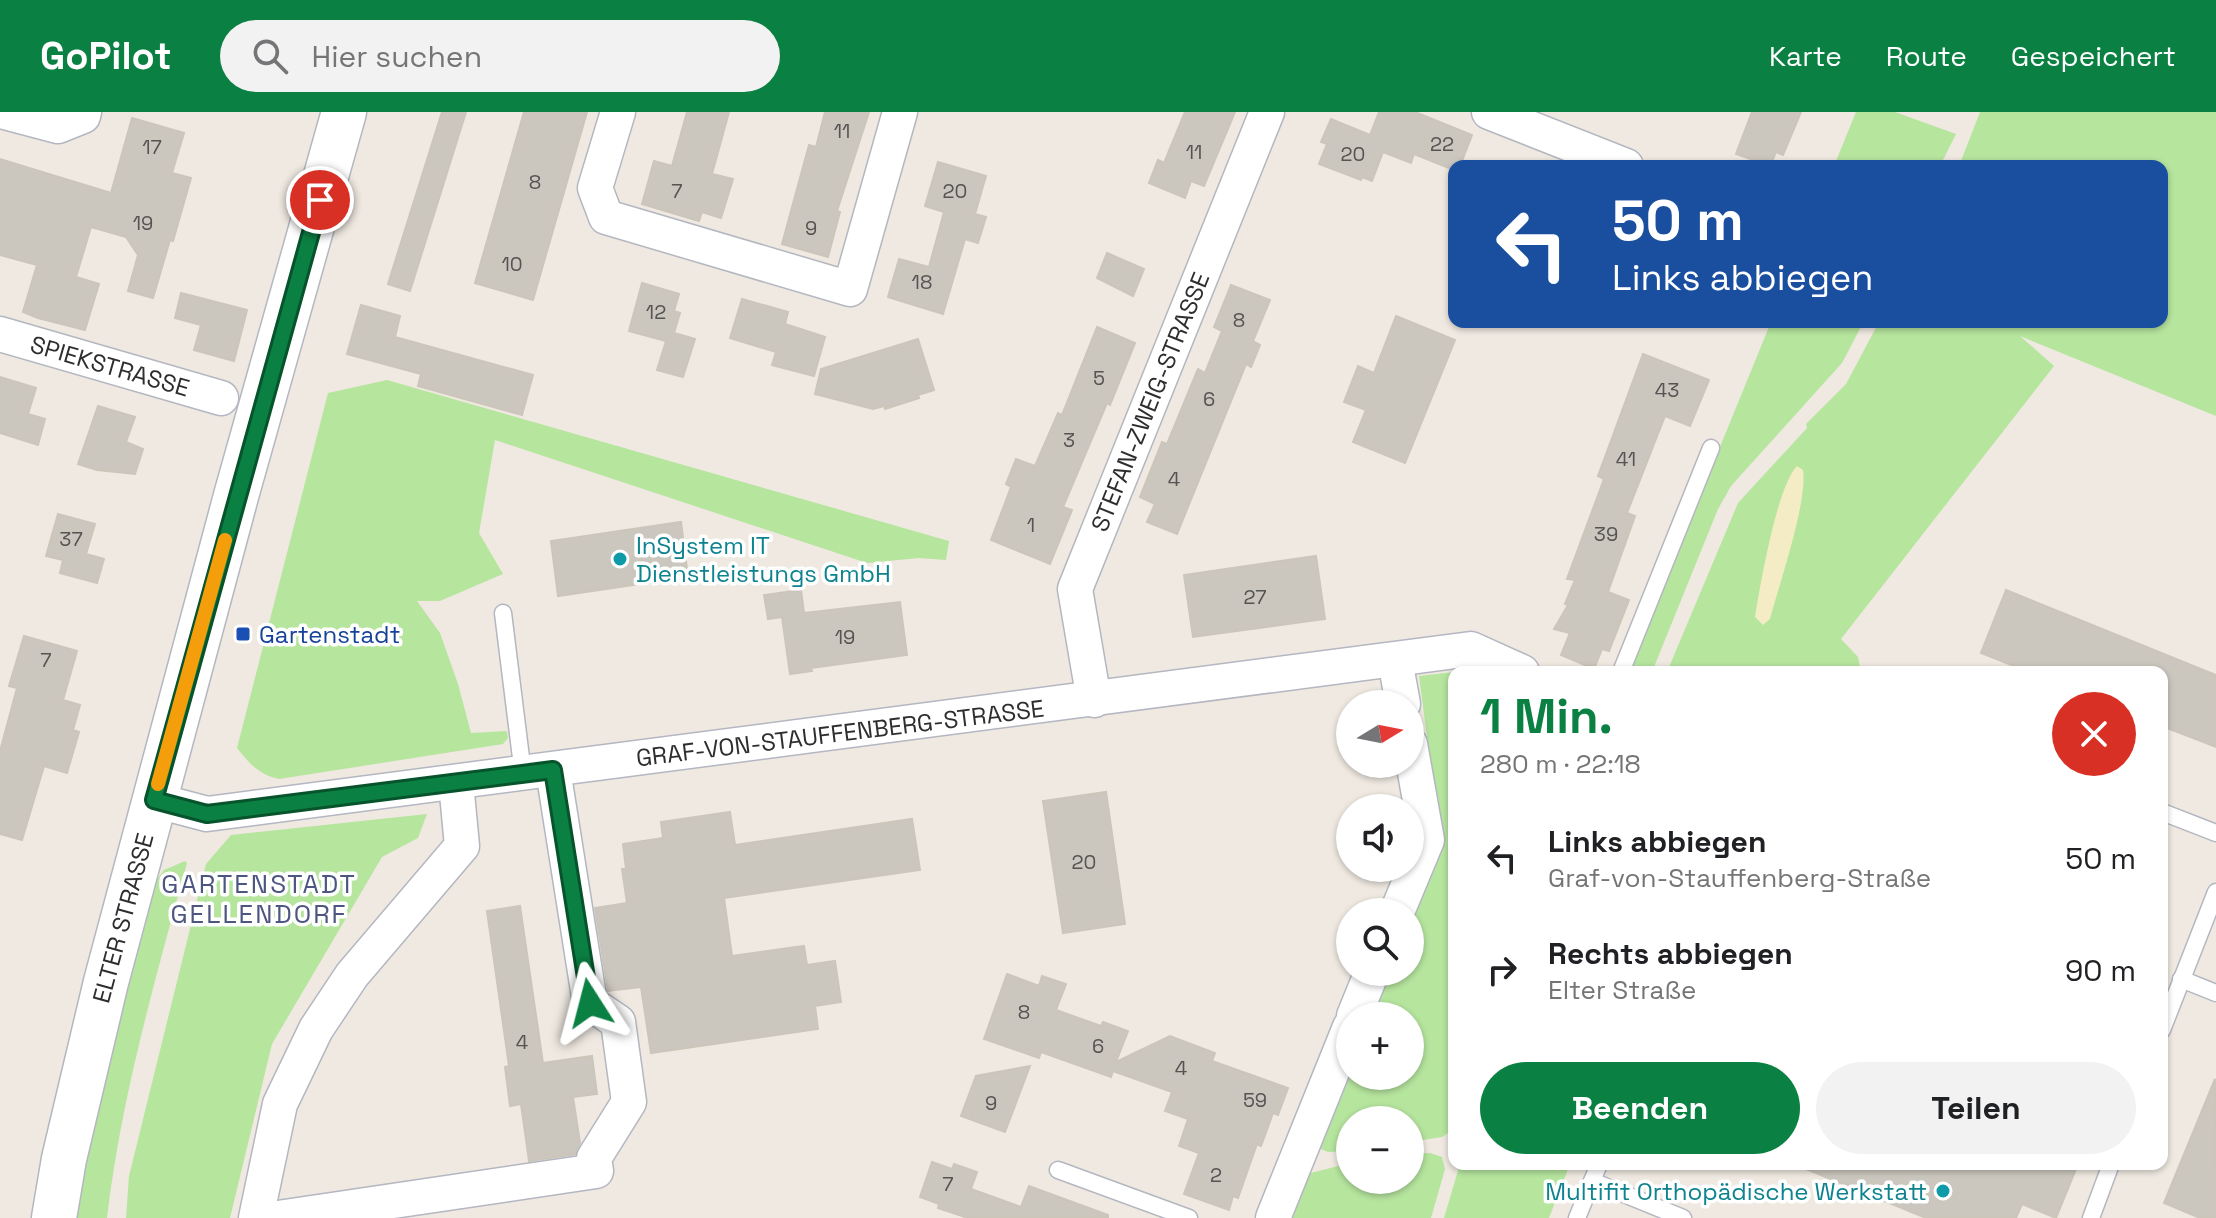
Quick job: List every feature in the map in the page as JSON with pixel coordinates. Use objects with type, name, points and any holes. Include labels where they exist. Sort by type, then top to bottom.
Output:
[{"type":"main road","name":"ELTER STRASSE","points":[[54,1218],[64,1159],[106,982],[344,112]]},
{"type":"street","points":[[5,112],[58,126],[83,116],[84,112]]},
{"type":"street","points":[[618,112],[595,188],[606,217],[850,289],[900,112]]},
{"type":"street","name":"STEFAN-ZWEIG-STRASSE","points":[[1094,700],[1075,589],[1267,112]]},
{"type":"street","points":[[1489,112],[1611,160]]},
{"type":"street","name":"SPIEKSTRASSE","points":[[0,334],[221,398]]},
{"type":"street","name":"GRAF-VON-STAUFFENBERG-STRASSE","points":[[154,800],[207,814],[1471,649],[1509,666]]},
{"type":"street","points":[[1395,660],[1400,690]]},
{"type":"street","points":[[278,1218],[596,1171],[594,1158],[629,1102],[618,1022],[590,1003],[538,772]]},
{"type":"street","points":[[1403,898],[1427,840],[1416,778]]},
{"type":"street","points":[[256,1218],[280,1104],[316,1029],[352,975],[462,846],[456,783]]},
{"type":"street","points":[[1273,1218],[1336,1062]]},
{"type":"lane","points":[[1623,666],[1711,448]]},
{"type":"lane","points":[[503,613],[538,772]]},
{"type":"lane","points":[[2168,814],[2216,833]]},
{"type":"lane","points":[[2168,1014],[2216,892]]},
{"type":"lane","points":[[2181,979],[2216,993]]},
{"type":"lane","points":[[1058,1170],[1189,1218]]},
{"type":"lane","points":[[1577,1218],[1597,1170]]},
{"type":"lane","points":[[2091,1218],[2109,1170]]},
{"type":"lane","points":[[1592,1181],[1683,1218]]},
{"type":"green space","points":[[1856,112],[1895,112],[1956,134],[1943,160],[1836,160]]},
{"type":"green space","points":[[1980,112],[2216,112],[2216,416],[2020,336],[2054,366],[1841,639],[1858,657],[1860,666],[1670,666],[1738,503],[1807,428],[1806,424],[1846,384],[1876,328],[2168,328],[2168,160],[1961,160]]},
{"type":"green space","points":[[1769,328],[1860,328],[1842,363],[1731,486],[1718,509],[1654,666],[1630,666]]},
{"type":"green space","points":[[387,380],[949,541],[946,560],[919,558],[867,563],[495,440],[479,533],[503,574],[440,601],[417,601],[440,633],[471,733],[507,731],[508,738],[503,744],[279,779],[272,777],[255,768],[237,748],[328,393]]},
{"type":"green space","points":[[1448,673],[1448,1133],[1424,1140],[1424,1106],[1336,1106],[1336,1152],[1328,1152],[1321,1149],[1319,1143],[1340,1090],[1424,1090],[1424,1002],[1376,1002],[1382,986],[1424,986],[1424,898],[1418,898],[1441,842],[1424,714],[1424,690],[1421,690],[1419,676]]},
{"type":"green space","points":[[427,814],[418,838],[382,857],[272,1044],[230,1218],[126,1218],[129,1176],[206,864],[231,835]]},
{"type":"green space","points":[[185,861],[187,863],[130,1084],[107,1218],[74,1218],[82,1150],[154,884],[164,870]]},
{"type":"green space","points":[[1424,1153],[1442,1157],[1445,1169],[1431,1218],[1291,1218],[1307,1174],[1336,1167],[1336,1194],[1424,1194]]},
{"type":"green space","points":[[1458,1170],[1568,1170],[1549,1218],[1444,1218]]},
{"type":"sand","points":[[1797,466],[1803,470],[1803,484],[1797,522],[1770,619],[1763,625],[1755,617],[1765,561],[1776,514]]},
{"type":"building","points":[[442,112],[466,112],[410,291],[388,284]]},
{"type":"building","points":[[524,112],[587,112],[533,300],[475,283]]},
{"type":"building","points":[[687,112],[729,112],[712,174],[733,179],[721,218],[702,212],[699,221],[642,204],[654,161],[672,166]]},
{"type":"building","points":[[825,112],[869,112],[837,211],[840,212],[828,257],[782,244],[809,145],[816,147]]},
{"type":"building","points":[[1185,112],[1235,112],[1204,186],[1191,181],[1185,198],[1149,183],[1158,160],[1164,163]]},
{"type":"building","points":[[1379,112],[1415,112],[1472,135],[1462,160],[1448,160],[1448,168],[1414,154],[1411,163],[1383,152],[1372,181],[1362,177],[1361,180],[1319,164],[1327,144],[1321,142],[1331,119],[1370,135]]},
{"type":"building","points":[[1752,112],[1801,112],[1783,155],[1776,152],[1773,160],[1753,160],[1736,154]]},
{"type":"building","points":[[132,118],[184,133],[172,173],[191,178],[153,298],[128,291],[138,255],[126,237],[91,227],[76,277],[99,284],[85,330],[23,312],[37,265],[0,255],[0,159],[111,193]]},
{"type":"building","points":[[938,162],[986,176],[975,214],[986,217],[978,243],[965,239],[943,314],[888,297],[899,259],[929,267],[944,212],[925,206]]},
{"type":"building","points":[[1107,253],[1144,269],[1133,296],[1097,278]]},
{"type":"building","points":[[642,283],[679,294],[674,311],[680,313],[674,333],[695,339],[683,377],[657,370],[666,341],[629,331]]},
{"type":"building","points":[[1231,285],[1270,300],[1253,341],[1260,345],[1251,367],[1246,364],[1177,534],[1147,522],[1155,504],[1140,497],[1162,442],[1167,444],[1198,369],[1205,373],[1222,331],[1214,327]]},
{"type":"building","points":[[181,293],[247,310],[234,361],[194,350],[201,325],[175,318]]},
{"type":"building","points":[[742,299],[788,312],[785,324],[825,337],[814,376],[772,365],[776,352],[730,338]]},
{"type":"building","points":[[361,305],[400,316],[395,337],[533,375],[522,415],[418,386],[421,374],[347,354]]},
{"type":"building","points":[[1396,316],[1455,340],[1405,463],[1353,442],[1366,410],[1344,402],[1358,366],[1374,373]]},
{"type":"building","points":[[1097,327],[1135,343],[1063,507],[1072,510],[1050,564],[991,540],[1011,487],[1006,484],[1016,459],[1035,466],[1058,413],[1062,415]]},
{"type":"building","points":[[918,339],[934,390],[885,409],[884,406],[873,409],[815,394],[821,369]]},
{"type":"building","points":[[1643,354],[1709,380],[1690,426],[1665,416],[1627,513],[1635,516],[1608,592],[1629,600],[1609,651],[1602,649],[1595,666],[1587,666],[1561,655],[1570,633],[1554,629],[1568,605],[1565,604],[1575,580],[1567,579],[1604,479],[1598,476]]},
{"type":"building","points":[[0,377],[36,388],[28,414],[45,419],[38,445],[0,433]]},
{"type":"building","points":[[98,406],[135,417],[126,442],[143,449],[135,474],[97,470],[78,464]]},
{"type":"building","points":[[58,514],[95,524],[86,554],[104,559],[97,583],[60,573],[63,560],[46,556]]},
{"type":"building","name":"InSystem IT Dienstleistungs GmbH","points":[[681,522],[688,577],[558,596],[551,541]]},
{"type":"building","points":[[1316,556],[1325,619],[1193,637],[1184,575]]},
{"type":"building","points":[[801,590],[804,613],[900,602],[907,655],[811,668],[812,671],[790,674],[782,617],[768,619],[764,595]]},
{"type":"building","points":[[2006,590],[2216,675],[2216,747],[2168,728],[2168,666],[2014,666],[1981,653]]},
{"type":"building","points":[[24,636],[77,651],[63,700],[80,705],[73,730],[79,732],[67,773],[44,766],[22,840],[0,834],[0,751],[17,688],[9,686]]},
{"type":"building","points":[[1106,792],[1125,924],[1063,933],[1043,801]]},
{"type":"building","points":[[730,812],[735,845],[912,819],[920,870],[724,898],[732,956],[804,946],[807,965],[835,961],[841,1002],[815,1006],[818,1029],[651,1053],[641,987],[608,991],[595,908],[627,903],[622,869],[626,869],[623,844],[663,838],[661,822]]},
{"type":"building","points":[[520,906],[543,1063],[592,1056],[597,1094],[573,1097],[580,1143],[576,1154],[529,1161],[521,1104],[510,1106],[505,1067],[509,1066],[487,911]]},
{"type":"building","points":[[1007,974],[1039,986],[1042,976],[1066,984],[1056,1010],[1101,1026],[1103,1022],[1128,1031],[1116,1062],[1170,1036],[1215,1053],[1212,1061],[1288,1088],[1278,1115],[1273,1113],[1261,1146],[1257,1144],[1238,1198],[1233,1196],[1229,1210],[1184,1194],[1199,1153],[1179,1146],[1188,1119],[1165,1111],[1172,1092],[1113,1071],[1111,1077],[1041,1052],[1039,1058],[984,1039]]},
{"type":"building","points":[[1030,1066],[1005,1132],[961,1116],[976,1076]]},
{"type":"building","points":[[2215,1079],[2216,1218],[2200,1218],[2164,1203]]},
{"type":"building","points":[[932,1162],[952,1169],[954,1164],[977,1172],[971,1189],[1021,1207],[1029,1186],[1108,1215],[1108,1218],[968,1218],[938,1208],[939,1204],[920,1197]]},
{"type":"building","name":"Multifit Orthopädische Werkstatt","points":[[1809,1170],[2076,1170],[2056,1218],[2022,1204],[2016,1218],[1926,1218]]},
{"type":"slow traffic","points":[[158,784],[225,540]]},
{"type":"place","name":"InSystem IT Dienstleistungs GmbH","points":[[620,559]]},
{"type":"place","name":"Gartenstadt","points":[[243,634]]},
{"type":"place","name":"Multifit Orthopädische Werkstatt","points":[[1943,1191]]},
{"type":"district","name":"GARTENSTADT GELLENDORF","points":[[259,899]]},
{"type":"route","points":[[320,200],[154,800],[207,814],[553,770],[590,1003]]}]
